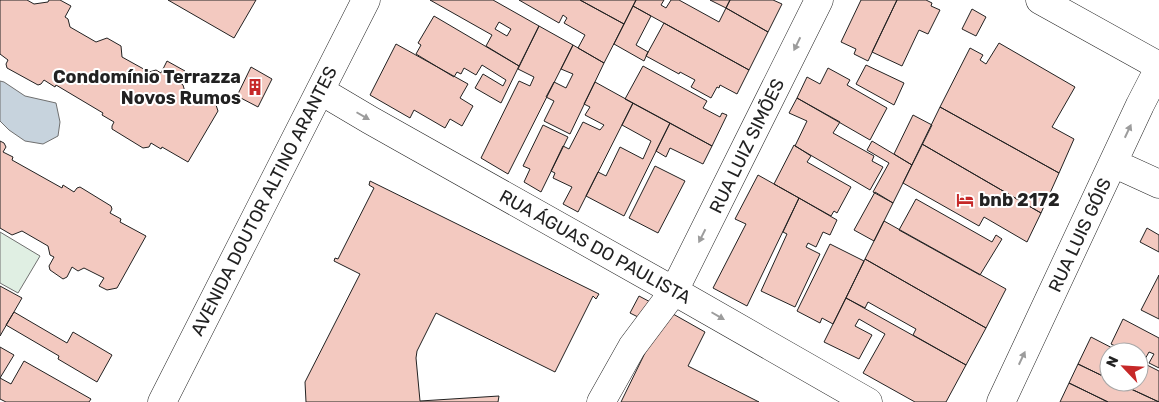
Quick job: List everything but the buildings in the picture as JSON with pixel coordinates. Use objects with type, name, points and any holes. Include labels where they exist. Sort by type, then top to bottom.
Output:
[{"type":"street","name":"AVENIDA DOUTOR ALTINO ARANTES","points":[[162,402],[366,0]]},
{"type":"street","name":"RUA LUIZ SIMÕES","points":[[601,402],[632,347],[674,291],[819,0]]},
{"type":"street","points":[[1040,0],[1159,67]]},
{"type":"street","name":"RUA LUIS GÓIS","points":[[1001,402],[1159,67]]},
{"type":"street","name":"RUA ÁGUAS DO PAULISTA","points":[[321,91],[868,402]]},
{"type":"street","points":[[1114,163],[1159,184]]},
{"type":"green space","points":[[0,232],[40,256],[18,293],[0,283]]},
{"type":"shaded area","points":[[0,81],[25,96],[56,103],[60,122],[58,136],[43,144],[25,141],[9,130],[0,121]]},
{"type":"place","name":"Condomínio Terrazza Novos Rumos","points":[[255,87]]},
{"type":"place","name":"bnb 2172","points":[[965,200]]}]
